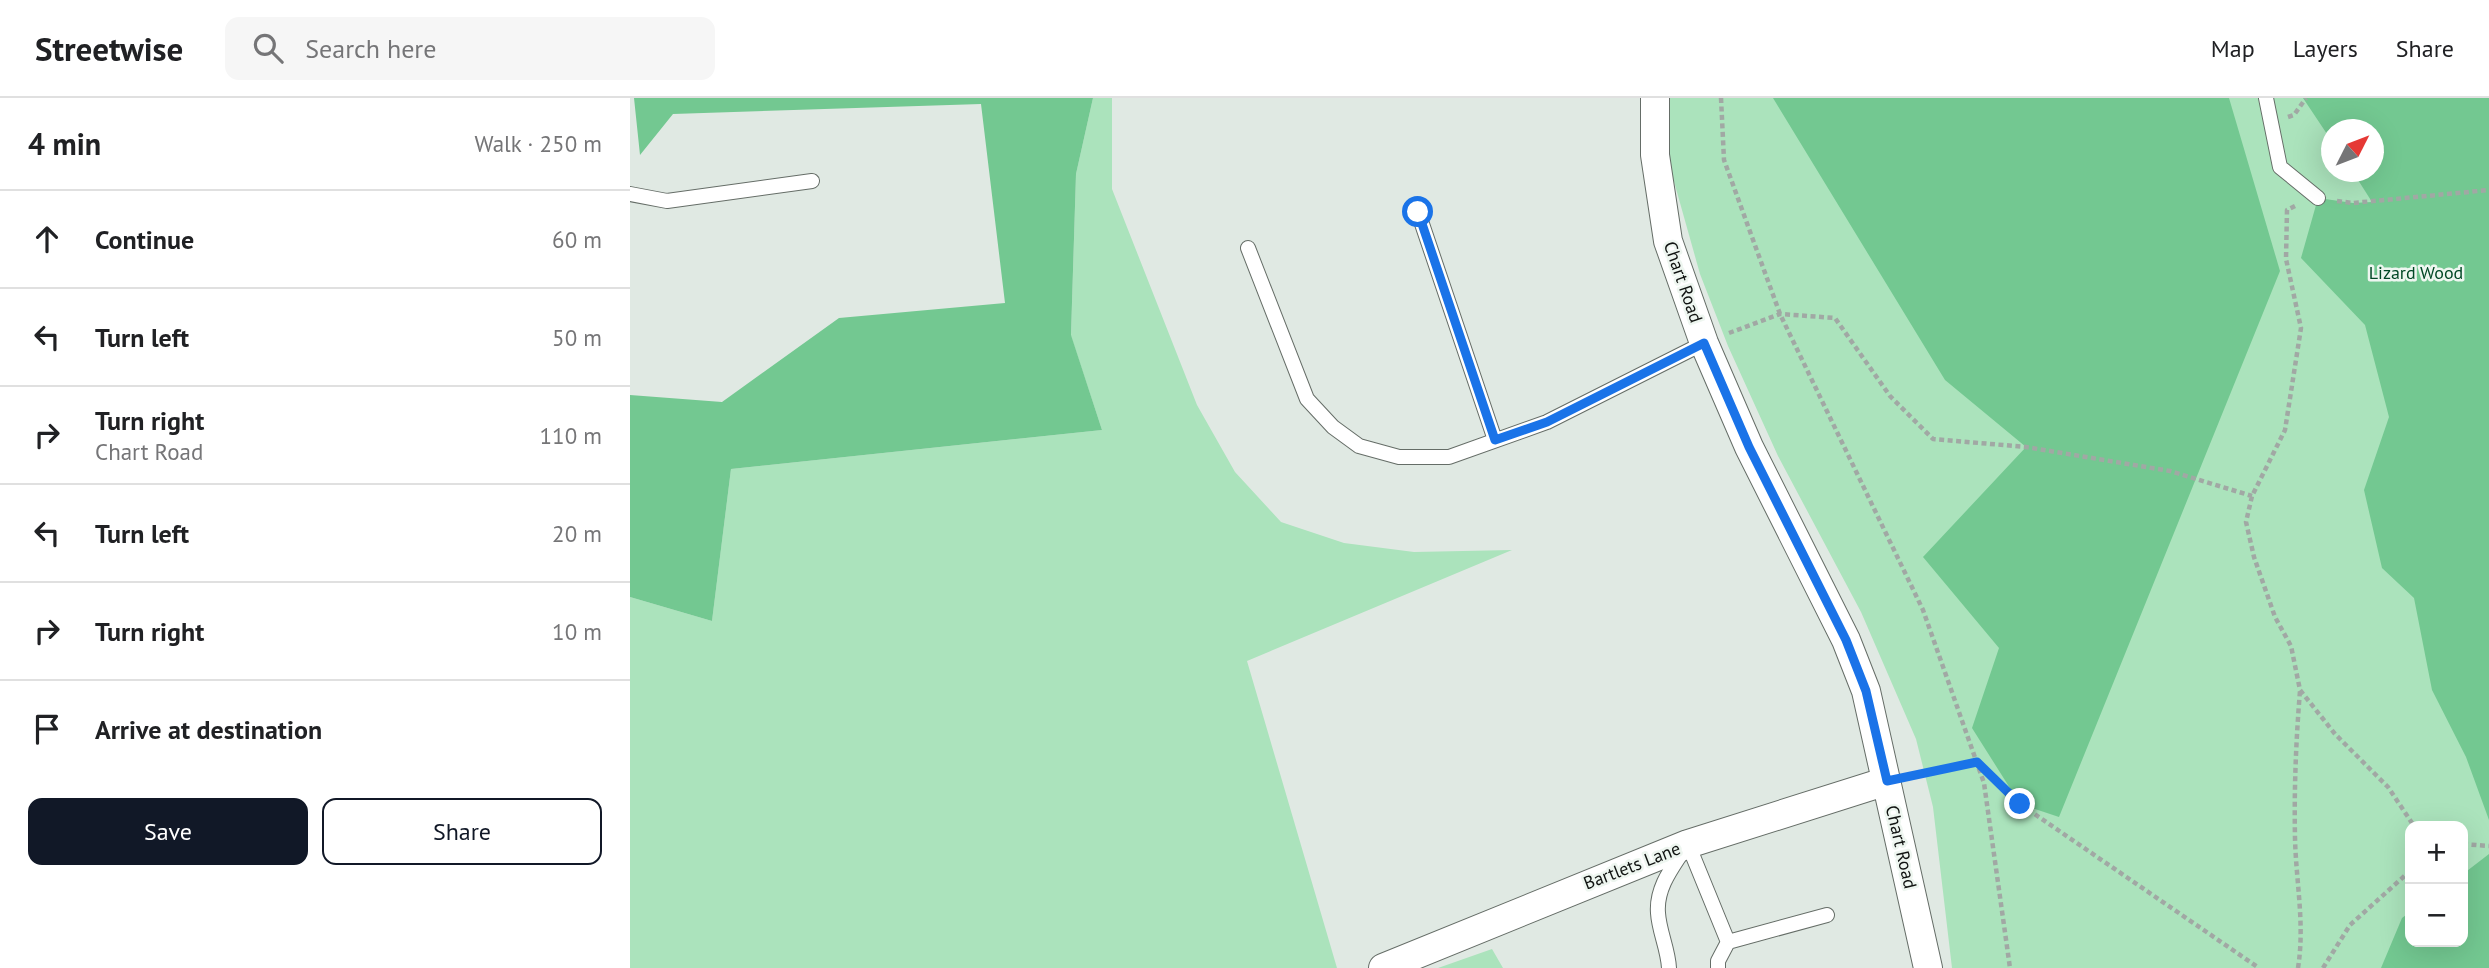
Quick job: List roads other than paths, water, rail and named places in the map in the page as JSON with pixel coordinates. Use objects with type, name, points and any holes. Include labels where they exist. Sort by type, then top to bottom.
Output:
[{"type":"street","name":"Chart Road","points":[[1655,98],[1655,155],[1668,241],[1704,343],[1749,447],[1846,640],[1866,691],[1928,968]]},
{"type":"street","name":"Bartlets Lane","points":[[1383,968],[1688,844],[1887,781]]},
{"type":"lane","points":[[2266,98],[2280,167],[2318,198]]},
{"type":"lane","points":[[630,194],[667,201],[812,181]]},
{"type":"lane","points":[[1418,212],[1495,440]]},
{"type":"lane","points":[[1248,248],[1307,400],[1333,427],[1359,446],[1399,457],[1450,457],[1547,422],[1704,343]]},
{"type":"lane","points":[[1688,844],[1728,942]]},
{"type":"lane","points":[[1669,968],[1668,946],[1657,912],[1663,881],[1688,844]]},
{"type":"lane","points":[[1718,968],[1718,961],[1728,942],[1827,915]]},
{"type":"park label","name":"Lizard Wood","points":[[2416,273]]}]
